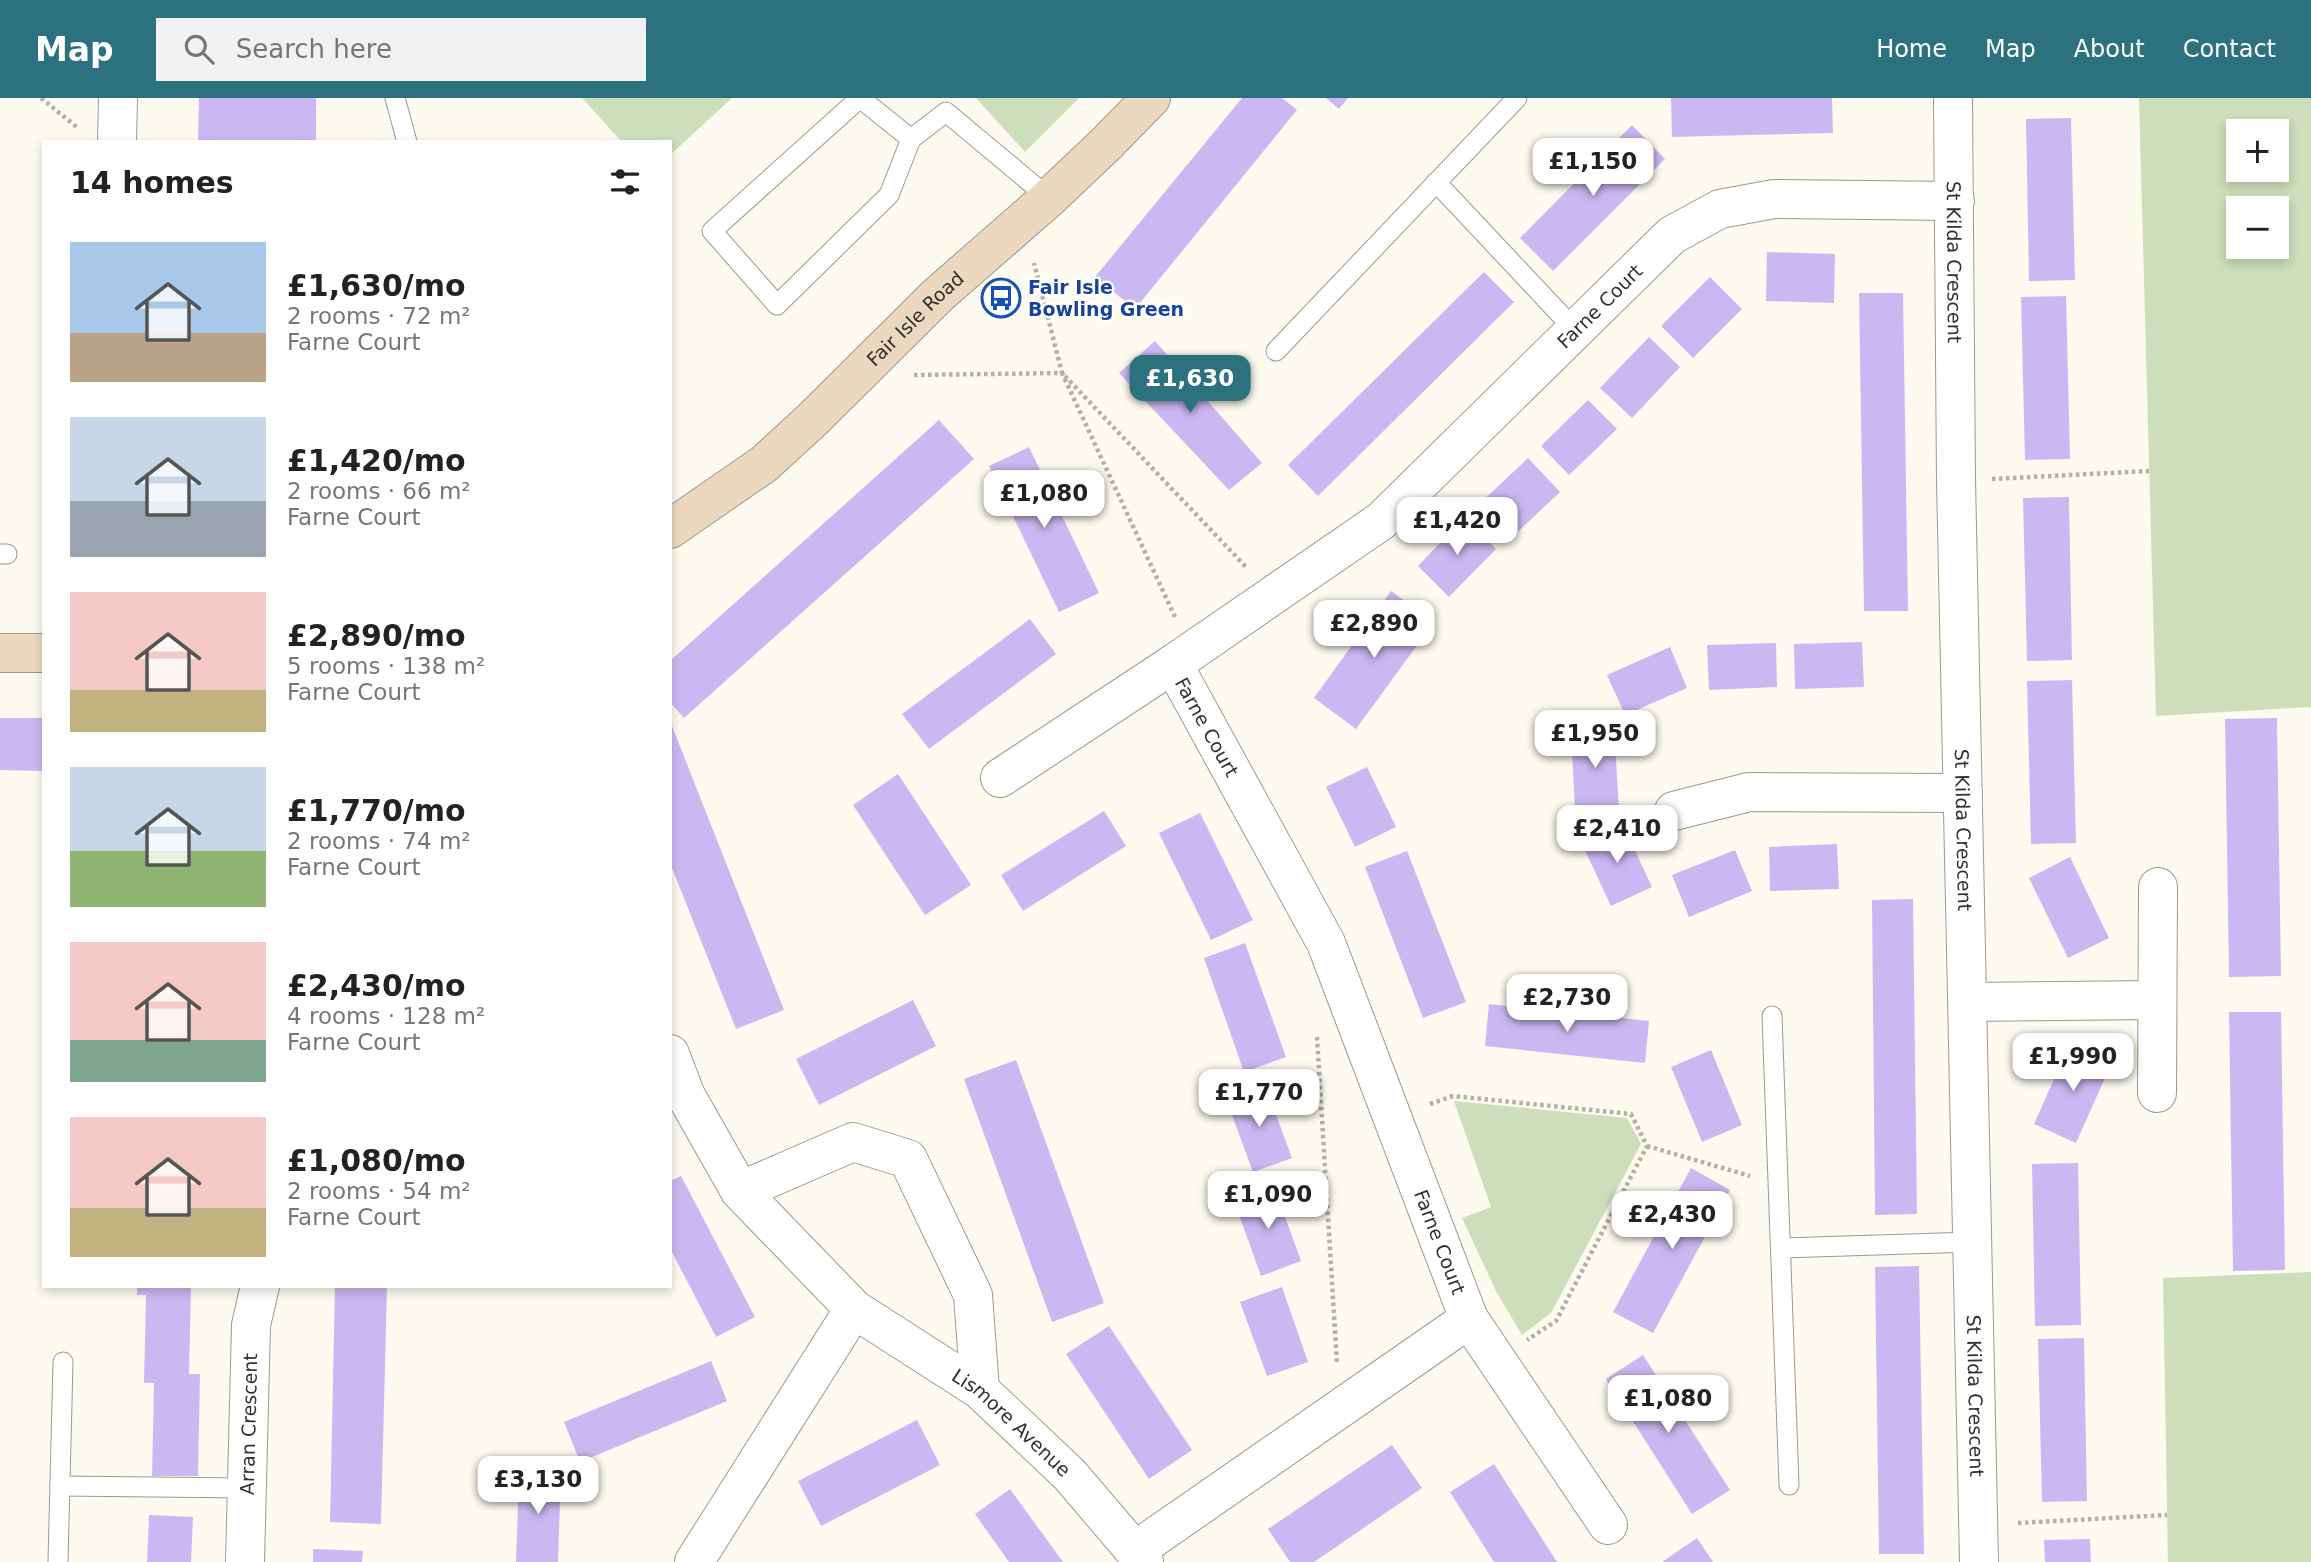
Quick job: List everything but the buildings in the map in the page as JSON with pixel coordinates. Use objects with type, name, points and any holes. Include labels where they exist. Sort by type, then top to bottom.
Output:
[{"type":"street","points":[[102,138],[118,98]]},
{"type":"street","name":"Fair Isle Road","points":[[672,528],[764,464],[938,295],[1036,210],[1107,144],[1151,98]]},
{"type":"street","name":"St Kilda Crescent","points":[[1953,98],[1956,480],[1978,1544]]},
{"type":"street","name":"Farne Court","points":[[1608,1525],[1469,1319],[1326,943],[1182,658],[1381,522],[1672,235],[1720,209],[1774,199],[1955,201]]},
{"type":"street","points":[[0,653],[42,653]]},
{"type":"street","points":[[1000,778],[1182,658]]},
{"type":"street","points":[[1674,811],[1749,792],[1963,793]]},
{"type":"street","points":[[2157,1093],[2158,887]]},
{"type":"street","points":[[1968,1002],[2157,1000]]},
{"type":"street","name":"Lismore Avenue","points":[[672,1059],[686,1096],[740,1191],[854,1309],[980,1390],[1070,1475],[1140,1556]]},
{"type":"street","points":[[740,1191],[853,1142],[908,1158],[973,1294],[980,1390]]},
{"type":"street","name":"Arran Crescent","points":[[245,1562],[251,1325],[260,1288]]},
{"type":"street","points":[[696,1561],[854,1309]]},
{"type":"street","points":[[1140,1556],[1340,1409],[1469,1319]]},
{"type":"lane","points":[[395,98],[406,140]]},
{"type":"lane","points":[[911,139],[860,98],[712,231],[777,305],[889,195],[911,139],[946,112],[1036,210]]},
{"type":"lane","points":[[1276,351],[1517,98]]},
{"type":"lane","points":[[1436,182],[1575,330]]},
{"type":"lane","points":[[1772,1016],[1789,1485]]},
{"type":"lane","points":[[1782,1248],[1972,1242]]},
{"type":"lane","points":[[58,1562],[63,1362]]},
{"type":"lane","points":[[60,1486],[247,1488]]},
{"type":"path","points":[[41,98],[102,138]]},
{"type":"path","points":[[1036,210],[1062,373],[1182,658]]},
{"type":"path","points":[[857,376],[1062,373],[1273,596]]},
{"type":"path","points":[[1956,480],[2149,471]]},
{"type":"path","points":[[1317,1024],[1340,1409]]},
{"type":"path","points":[[1392,1116],[1453,1096],[1631,1114],[1647,1146],[1779,1184]]},
{"type":"path","points":[[1497,1360],[1556,1321],[1647,1146]]},
{"type":"path","points":[[1978,1544],[2167,1515]]},
{"type":"green space","points":[[582,98],[732,98],[672,153],[672,140],[620,140]]},
{"type":"green space","points":[[976,98],[1079,98],[1025,152]]},
{"type":"green space","points":[[2139,98],[2311,98],[2311,707],[2156,716]]},
{"type":"green space","points":[[1454,1101],[1627,1118],[1641,1144],[1551,1313],[1522,1335],[1496,1291],[1462,1218],[1491,1207]]},
{"type":"green space","points":[[2311,1272],[2311,1562],[2168,1562],[2163,1278]]},
{"type":"place","name":"Fair Isle Bowling Green","points":[[1001,298]]}]
